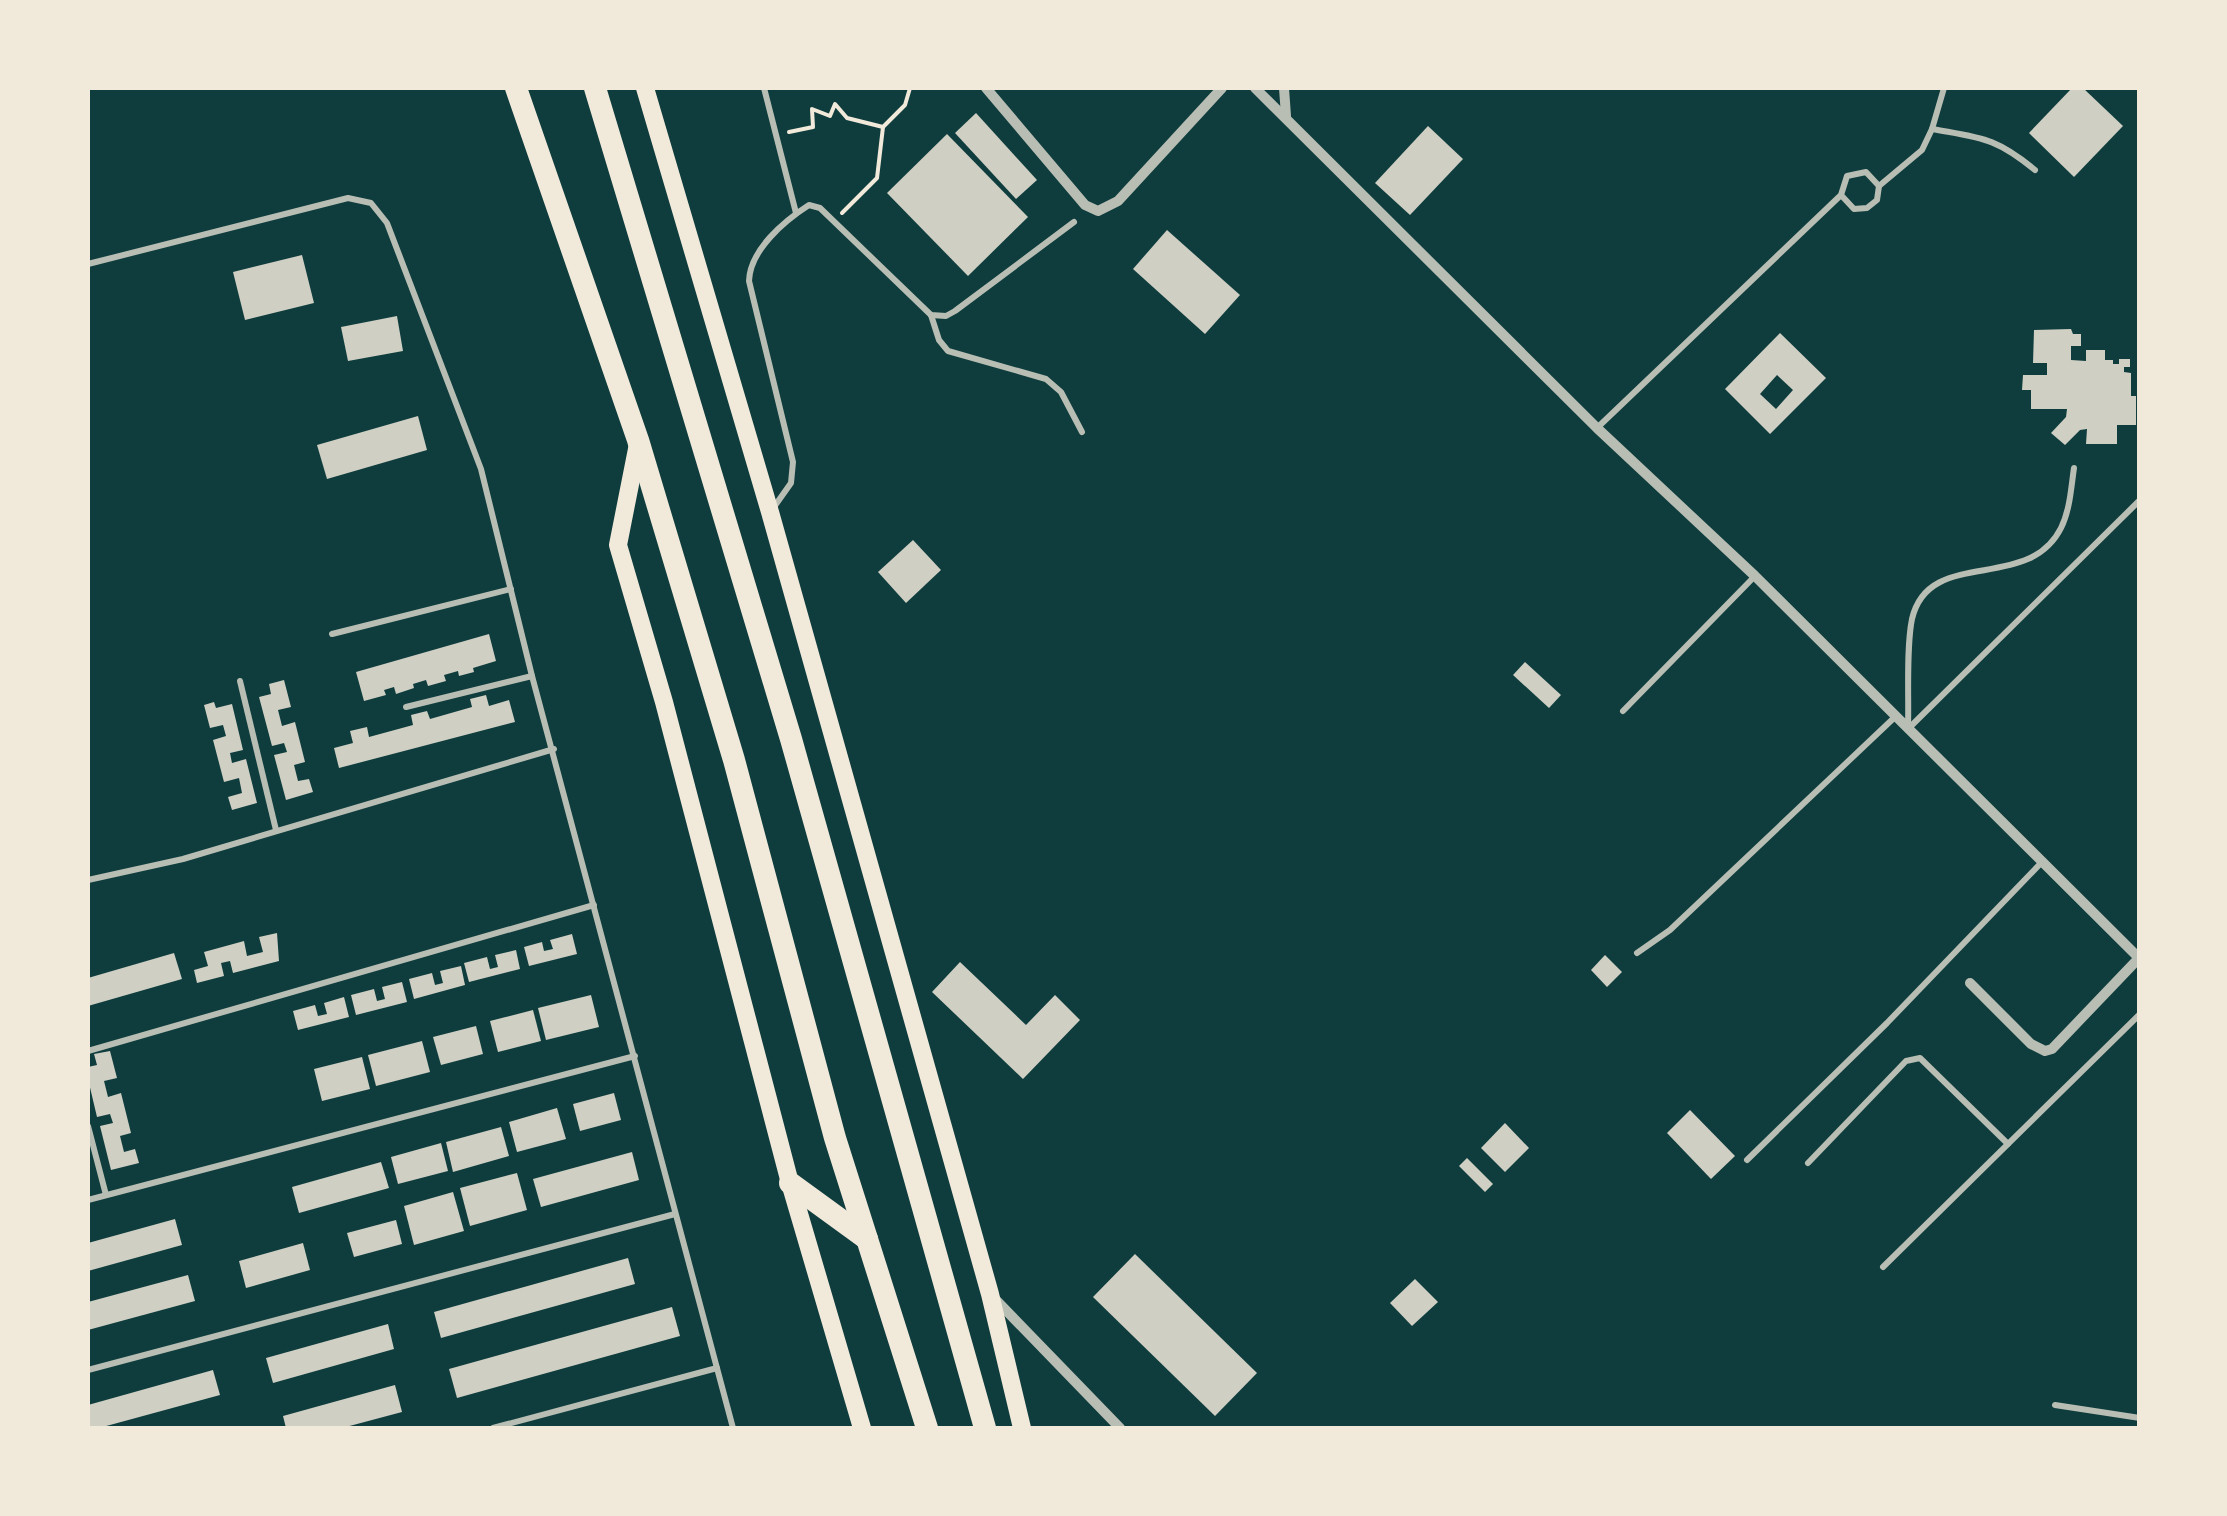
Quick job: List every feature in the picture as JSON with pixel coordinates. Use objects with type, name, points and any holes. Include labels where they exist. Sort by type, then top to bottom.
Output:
[{"type":"highway","points":[[516,88],[638,440],[734,760],[835,1138],[926,1428]]},
{"type":"highway","points":[[595,88],[791,740],[985,1428]]},
{"type":"highway","points":[[790,1183],[867,1239]]},
{"type":"main road","points":[[646,88],[990,1294],[1022,1428]]},
{"type":"main road","points":[[638,440],[618,545],[664,702],[790,1183],[862,1428]]},
{"type":"street","points":[[986,88],[1085,205],[1098,211],[1118,202],[1222,88]]},
{"type":"street","points":[[1255,88],[2139,958],[2052,1050],[2031,1044],[1970,983]]},
{"type":"street","points":[[1284,88],[1286,117]]},
{"type":"street","points":[[990,1294],[1120,1428]]},
{"type":"lane","points":[[764,88],[796,213]]},
{"type":"lane","points":[[1841,194],[1848,206],[1860,210],[1877,200],[1879,186],[1922,150],[1944,88]]},
{"type":"lane","points":[[1932,128],[2001,144],[2035,170]]},
{"type":"lane","points":[[1597,428],[1841,194],[1843,181],[1852,172],[1866,172],[1879,186]]},
{"type":"lane","points":[[88,264],[348,198],[370,203],[387,223],[482,469],[532,676],[734,1428]]},
{"type":"lane","points":[[770,512],[791,483],[793,462],[749,281],[750,267],[765,244],[809,205],[835,220],[931,316],[939,340],[948,351],[1046,379],[1061,392],[1082,432]]},
{"type":"lane","points":[[931,316],[946,316],[1074,222]]},
{"type":"lane","points":[[1908,729],[1912,618],[1921,599],[1949,577],[2012,567],[2035,558],[2061,529],[2074,468]]},
{"type":"lane","points":[[1908,729],[2140,500]]},
{"type":"lane","points":[[1623,711],[1755,576]]},
{"type":"lane","points":[[332,634],[511,588]]},
{"type":"lane","points":[[406,707],[532,676]]},
{"type":"lane","points":[[240,681],[276,830]]},
{"type":"lane","points":[[1636,953],[1670,930],[1896,716]]},
{"type":"lane","points":[[88,880],[183,859],[554,750]]},
{"type":"lane","points":[[1746,1160],[2041,863]]},
{"type":"lane","points":[[88,1050],[594,905]]},
{"type":"lane","points":[[1884,1267],[2140,1014]]},
{"type":"lane","points":[[88,1200],[635,1056]]},
{"type":"lane","points":[[1808,1163],[1914,1057],[1920,1058],[2008,1144]]},
{"type":"lane","points":[[88,1126],[106,1195]]},
{"type":"lane","points":[[88,1370],[675,1214]]},
{"type":"lane","points":[[493,1428],[717,1368]]},
{"type":"lane","points":[[2055,1406],[2140,1418]]},
{"type":"path","points":[[835,220],[877,178],[882,127],[906,105],[910,88]]},
{"type":"path","points":[[774,134],[813,127],[812,110],[830,116],[834,104],[847,118],[882,127]]},
{"type":"building","points":[[2072,88],[2083,88],[2123,126],[2074,177],[2029,133]]},
{"type":"building","points":[[976,113],[1037,180],[1016,199],[955,133]]},
{"type":"building","points":[[1428,126],[1463,159],[1410,215],[1375,183]]},
{"type":"building","points":[[947,134],[1028,217],[968,276],[887,193]]},
{"type":"building","points":[[1167,230],[1240,295],[1205,334],[1133,269]]},
{"type":"building","points":[[302,255],[314,303],[245,320],[233,272]]},
{"type":"building","points":[[397,316],[403,351],[348,361],[341,327]]},
{"type":"building","points":[[2071,329],[2073,334],[2081,334],[2081,346],[2071,346],[2071,360],[2086,361],[2086,350],[2105,350],[2105,360],[2113,360],[2113,364],[2119,364],[2119,359],[2130,359],[2130,367],[2124,367],[2124,372],[2131,373],[2136,425],[2117,425],[2117,444],[2086,444],[2087,429],[2080,430],[2065,445],[2051,433],[2066,417],[2067,409],[2031,409],[2031,390],[2022,390],[2023,375],[2047,375],[2047,363],[2033,363],[2034,330]]},
{"type":"building","points":[[1780,333],[1826,378],[1770,434],[1725,389]],"holes":[[[1777,375],[1793,390],[1776,409],[1760,394]]]},
{"type":"building","points":[[418,416],[427,450],[327,479],[317,445]]},
{"type":"building","points":[[913,540],[941,570],[906,603],[878,572]]},
{"type":"building","points":[[489,634],[496,661],[473,668],[474,672],[444,675],[446,681],[428,686],[426,680],[396,694],[394,687],[384,690],[386,695],[364,701],[356,672]]},
{"type":"building","points":[[1525,662],[1561,695],[1549,708],[1513,675]]},
{"type":"building","points":[[284,680],[291,707],[278,710],[282,726],[295,722],[305,762],[294,765],[298,781],[309,779],[313,792],[286,800],[274,755],[287,752],[284,743],[272,746],[259,697],[271,694],[269,684]]},
{"type":"building","points":[[486,695],[489,706],[509,700],[515,722],[339,768],[334,748],[353,743],[350,731],[367,727],[369,737],[413,725],[411,715],[427,711],[430,719],[472,707],[470,699]]},
{"type":"building","points":[[214,702],[216,708],[232,704],[243,750],[230,753],[232,763],[246,759],[257,803],[232,810],[228,797],[242,793],[239,778],[224,782],[213,740],[226,736],[223,725],[210,728],[204,705]]},
{"type":"building","points":[[277,933],[279,961],[233,973],[230,961],[221,963],[224,976],[197,983],[194,970],[208,966],[204,952],[244,941],[247,956],[263,952],[259,937]]},
{"type":"building","points":[[572,934],[577,954],[529,966],[524,947],[542,942],[544,951],[553,949],[550,940]]},
{"type":"building","points":[[516,950],[520,969],[469,982],[464,963],[487,957],[490,969],[498,967],[495,955]]},
{"type":"building","points":[[174,953],[182,979],[88,1006],[88,978]]},
{"type":"building","points":[[1605,955],[1622,972],[1607,987],[1591,970]]},
{"type":"building","points":[[960,962],[1026,1025],[1055,995],[1080,1020],[1023,1079],[932,992]]},
{"type":"building","points":[[461,966],[465,985],[414,999],[409,979],[432,973],[435,985],[443,983],[440,971]]},
{"type":"building","points":[[402,982],[407,1002],[356,1015],[351,995],[374,989],[377,1001],[385,999],[382,987]]},
{"type":"building","points":[[591,995],[599,1027],[546,1040],[538,1008]]},
{"type":"building","points":[[344,997],[349,1017],[298,1030],[293,1011],[315,1005],[318,1016],[327,1014],[324,1003]]},
{"type":"building","points":[[533,1010],[541,1041],[498,1052],[490,1021]]},
{"type":"building","points":[[476,1026],[483,1054],[441,1065],[433,1037]]},
{"type":"building","points":[[422,1041],[430,1072],[376,1086],[368,1055]]},
{"type":"building","points":[[110,1051],[117,1078],[104,1081],[108,1097],[121,1093],[131,1133],[120,1136],[124,1152],[135,1149],[139,1163],[111,1170],[100,1126],[113,1123],[110,1114],[97,1117],[88,1079],[88,1067],[97,1065],[94,1054]]},
{"type":"building","points":[[362,1057],[370,1089],[322,1101],[314,1069]]},
{"type":"building","points":[[614,1093],[621,1120],[580,1131],[573,1104]]},
{"type":"building","points":[[557,1108],[566,1139],[517,1152],[509,1122]]},
{"type":"building","points":[[1690,1110],[1735,1156],[1711,1179],[1667,1133]]},
{"type":"building","points":[[1505,1123],[1529,1148],[1505,1172],[1481,1148]]},
{"type":"building","points":[[501,1127],[509,1156],[453,1172],[446,1142]]},
{"type":"building","points":[[441,1143],[448,1171],[398,1184],[391,1157]]},
{"type":"building","points":[[632,1152],[639,1180],[541,1207],[533,1179]]},
{"type":"building","points":[[1467,1158],[1493,1184],[1485,1192],[1459,1166]]},
{"type":"building","points":[[381,1162],[389,1188],[299,1213],[292,1187]]},
{"type":"building","points":[[517,1173],[527,1210],[470,1226],[460,1188]]},
{"type":"building","points":[[453,1192],[464,1231],[414,1245],[404,1206]]},
{"type":"building","points":[[175,1219],[182,1245],[88,1271],[88,1243]]},
{"type":"building","points":[[396,1220],[402,1244],[354,1257],[347,1233]]},
{"type":"building","points":[[303,1243],[310,1270],[246,1288],[239,1261]]},
{"type":"building","points":[[1135,1254],[1257,1373],[1215,1416],[1093,1297]]},
{"type":"building","points":[[628,1258],[635,1284],[441,1338],[434,1312]]},
{"type":"building","points":[[188,1275],[195,1301],[88,1330],[88,1302]]},
{"type":"building","points":[[1415,1279],[1438,1302],[1412,1326],[1390,1303]]},
{"type":"building","points":[[672,1307],[680,1336],[457,1398],[449,1369]]},
{"type":"building","points":[[388,1324],[394,1349],[273,1383],[266,1358]]},
{"type":"building","points":[[213,1370],[220,1395],[88,1428],[88,1405]]},
{"type":"building","points":[[395,1385],[402,1412],[342,1428],[286,1428],[283,1416]]}]
